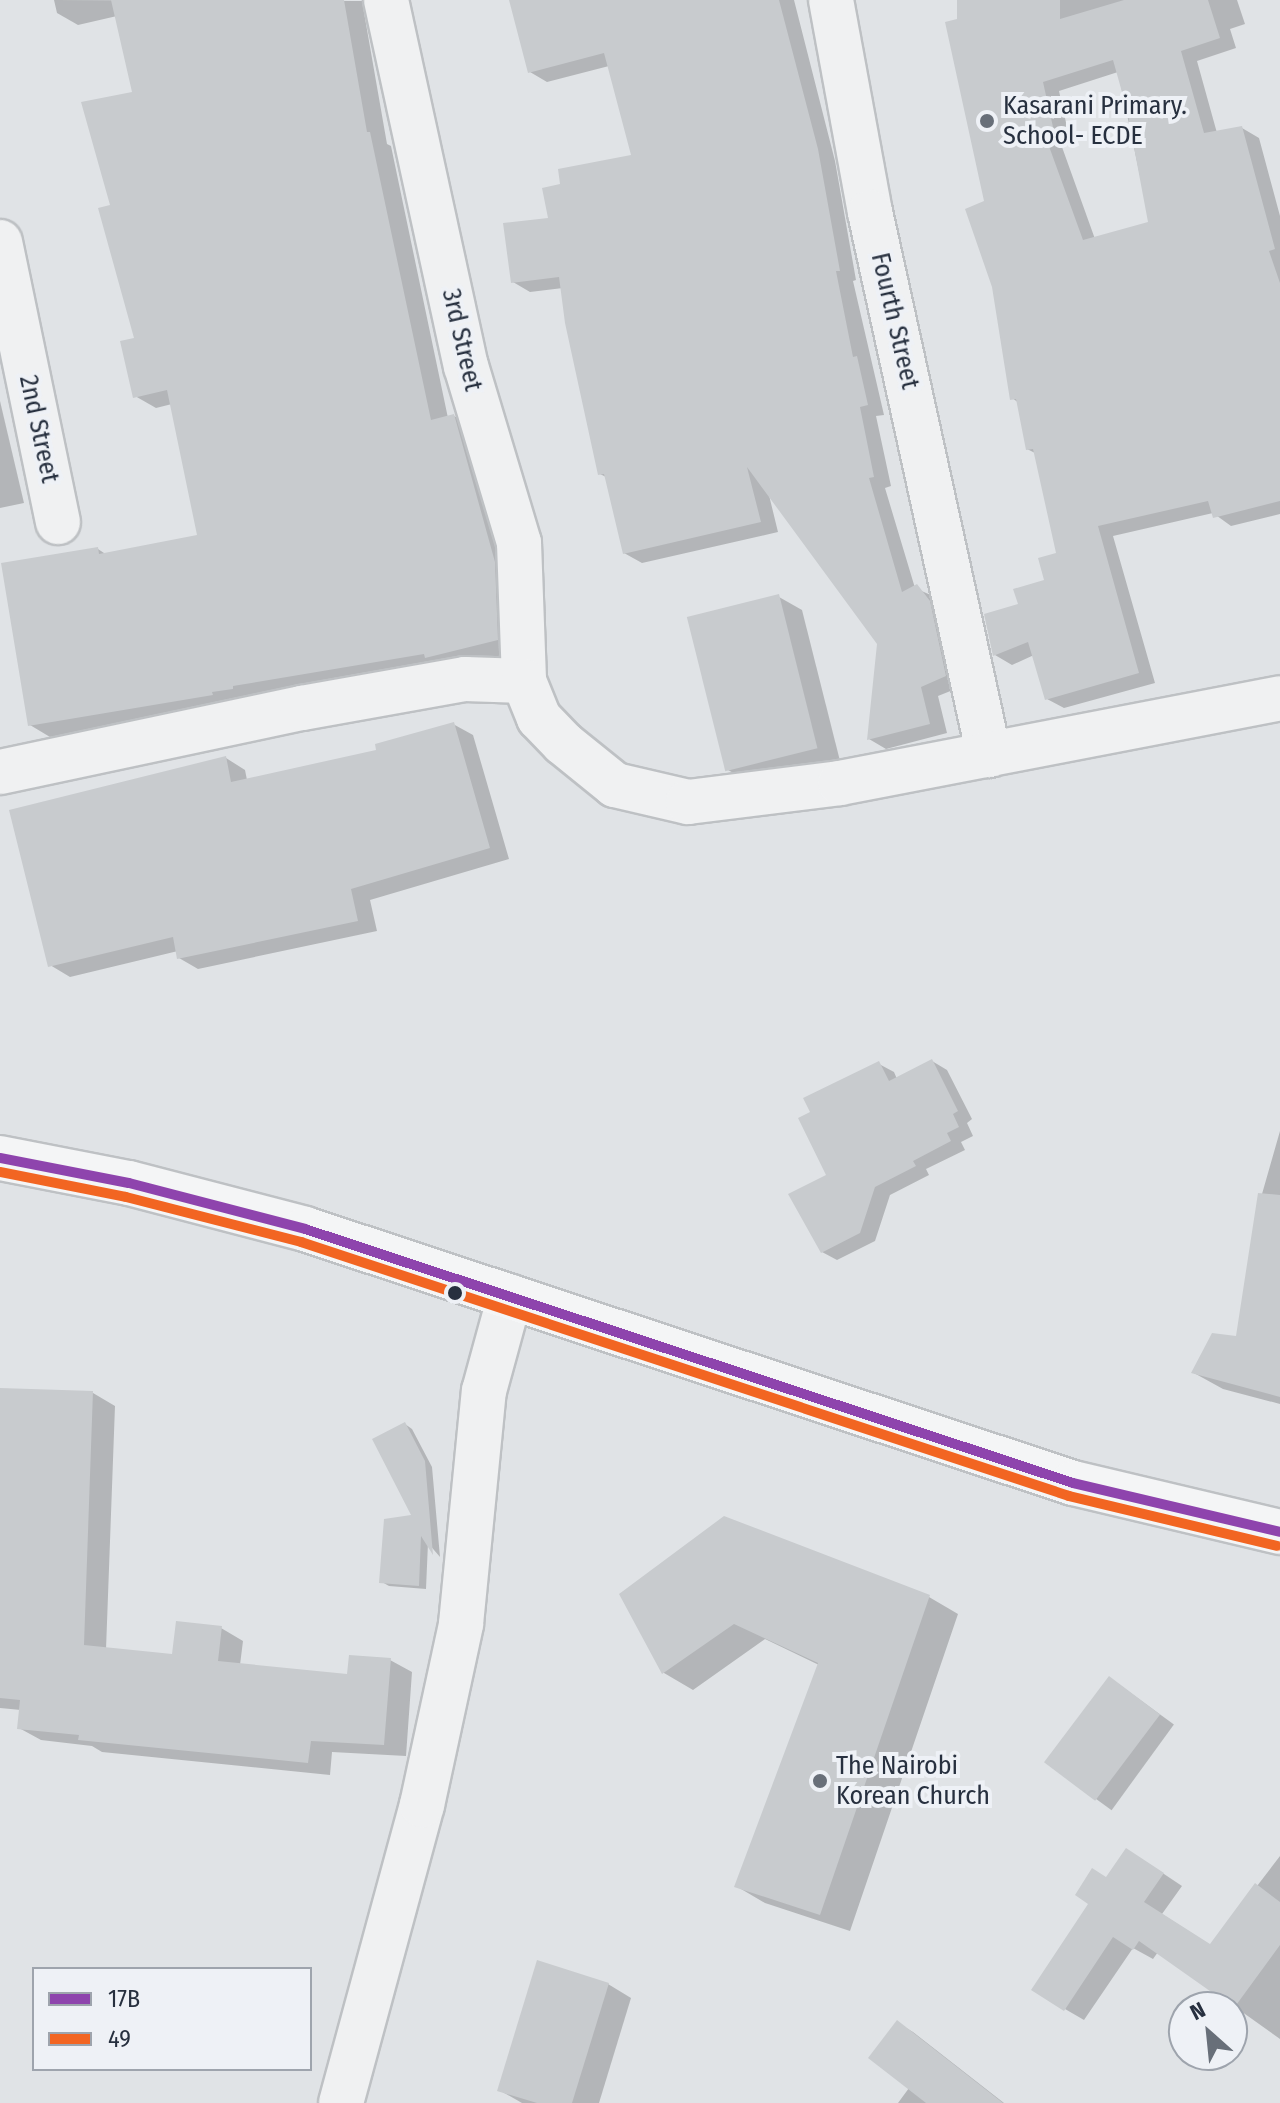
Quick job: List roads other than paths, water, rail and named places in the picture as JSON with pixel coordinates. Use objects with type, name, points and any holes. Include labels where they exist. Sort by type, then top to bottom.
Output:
[{"type":"main road","points":[[0,1158],[220,1204],[510,1296],[1073,1483],[1280,1532]]},
{"type":"street","name":"3rd Street","points":[[386,0],[466,366],[519,543],[524,681]]},
{"type":"street","name":"Fourth Street","points":[[831,0],[870,212],[967,640],[989,755]]},
{"type":"street","name":"2nd Street","points":[[0,242],[58,522]]},
{"type":"street","points":[[0,772],[302,708],[465,679],[524,681],[539,718],[563,743],[615,785],[688,802],[840,783],[1280,698]]},
{"type":"street","points":[[341,2103],[422,1805],[461,1624],[484,1391],[510,1296]]},
{"type":"place","name":"Kasarani Primary. School- ECDE","points":[[987,121]]},
{"type":"place","name":"The Nairobi Korean Church","points":[[820,1781]]}]
